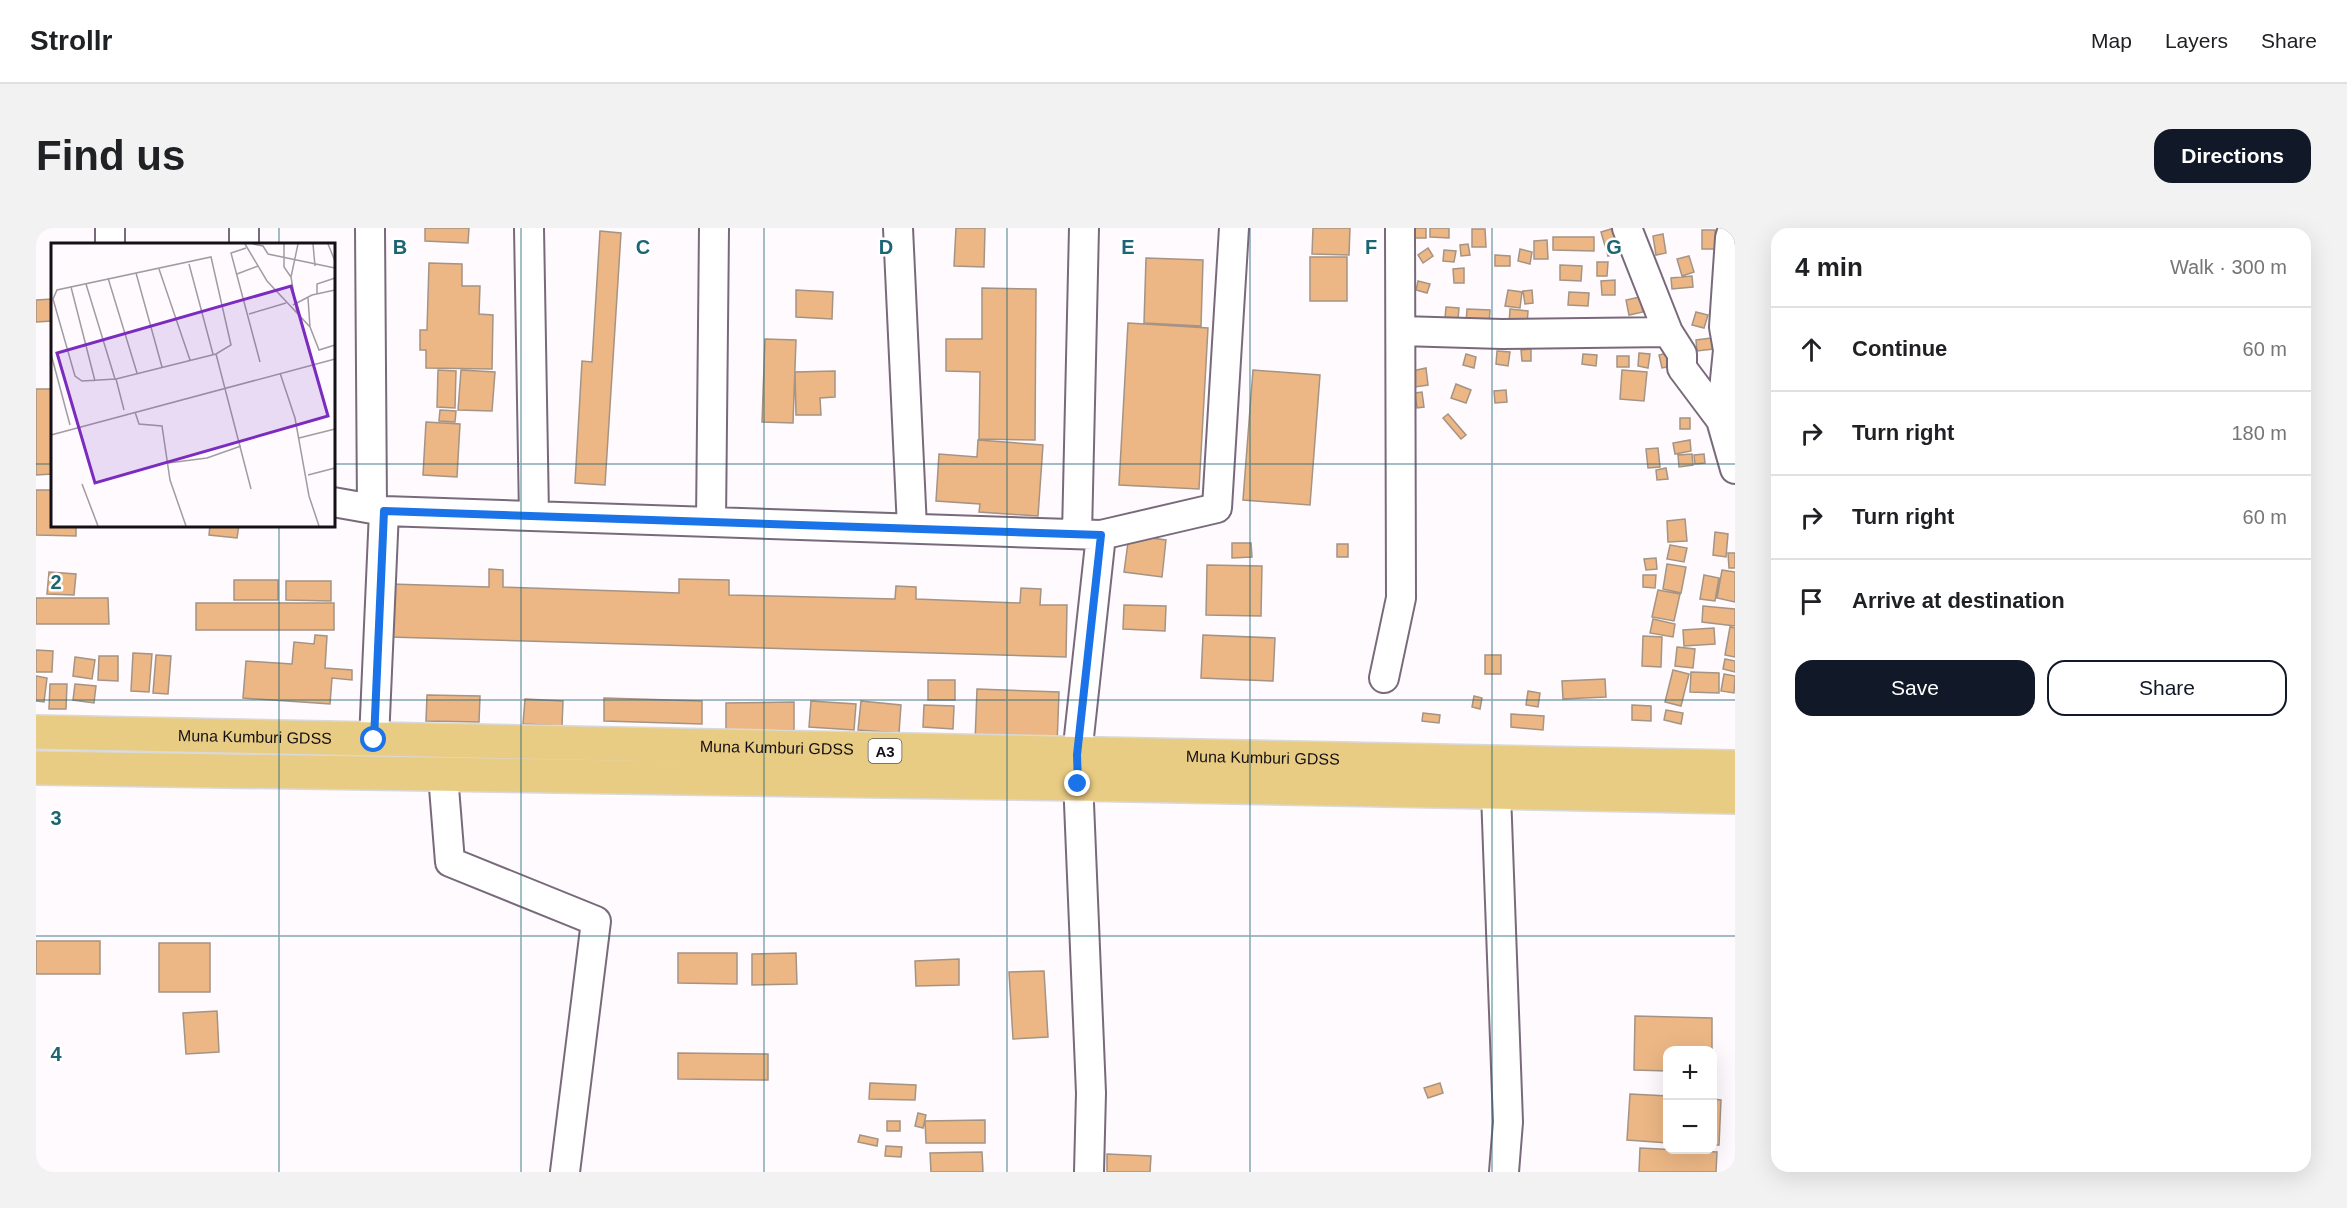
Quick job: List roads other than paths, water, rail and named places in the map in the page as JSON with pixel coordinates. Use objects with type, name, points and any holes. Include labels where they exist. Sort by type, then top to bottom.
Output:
[{"type":"highway","name":"Muna Kumburi GDSS","points":[[36,732],[374,740],[1077,770],[1496,793],[1735,797]]},
{"type":"highway","name":"Muna Kumburi GDSS","points":[[36,768],[443,775],[1735,767]]},
{"type":"street","points":[[370,228],[378,509],[374,740]]},
{"type":"street","points":[[529,228],[534,515]]},
{"type":"street","points":[[711,522],[714,228]]},
{"type":"street","points":[[898,228],[912,528]]},
{"type":"street","points":[[1084,228],[1089,534],[1077,770],[1091,1093],[1089,1172]]},
{"type":"street","points":[[334,501],[378,509],[1089,534],[1217,508],[1234,228]]},
{"type":"street","points":[[1384,678],[1401,598],[1400,228]]},
{"type":"street","points":[[1627,228],[1668,332],[1682,354],[1682,368],[1721,420],[1735,469]]},
{"type":"street","points":[[1721,420],[1732,349],[1724,327],[1730,238],[1733,228]]},
{"type":"street","points":[[1401,331],[1502,334],[1668,332]]},
{"type":"street","points":[[1682,368],[1732,349]]},
{"type":"street","points":[[443,775],[450,862],[596,921],[565,1172]]},
{"type":"street","points":[[1496,793],[1508,1122],[1504,1172]]}]
